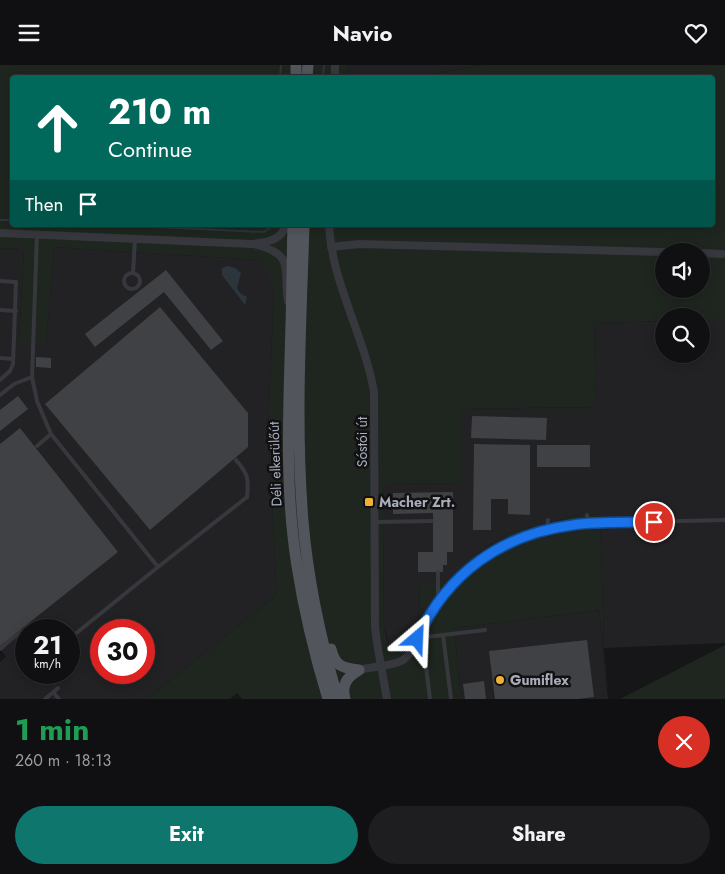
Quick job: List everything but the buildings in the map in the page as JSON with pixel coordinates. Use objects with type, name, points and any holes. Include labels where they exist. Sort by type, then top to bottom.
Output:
[{"type":"main road","name":"Déli elkerülőút","points":[[293,227],[288,394],[292,526],[297,566],[328,699]]},
{"type":"main road","name":"Déli elkerülőút","points":[[304,227],[300,481],[306,553],[318,620],[338,699]]},
{"type":"main road","points":[[318,620],[326,632],[336,662],[344,667],[358,670]]},
{"type":"main road","points":[[345,699],[343,692],[345,682],[358,670]]},
{"type":"street","points":[[0,233],[252,244],[276,239],[284,232],[285,227]]},
{"type":"street","name":"Sóstói út","points":[[329,227],[338,281],[367,358],[374,391],[375,627],[387,699]]},
{"type":"street","points":[[252,244],[274,251],[285,263],[286,292],[291,323]]},
{"type":"street","points":[[331,247],[359,244],[655,252]]},
{"type":"street","points":[[710,253],[722,254]]},
{"type":"street","points":[[358,670],[403,660],[438,601],[469,568],[487,554],[506,544],[547,529],[600,523]]},
{"type":"lane","points":[[36,234],[32,377],[37,401],[51,434],[158,567]]},
{"type":"lane","points":[[133,273],[134,239]]},
{"type":"lane","points":[[133,273],[140,277],[140,283],[135,289],[130,289],[124,283],[124,278],[128,274],[133,273]]},
{"type":"lane","points":[[0,281],[16,282],[13,359],[10,371],[0,380]]},
{"type":"lane","points":[[0,311],[16,311]]},
{"type":"lane","points":[[0,358],[13,359]]},
{"type":"lane","points":[[0,395],[14,384],[32,377]]},
{"type":"lane","points":[[37,446],[51,434]]},
{"type":"lane","points":[[80,630],[247,497],[248,477],[236,460]]},
{"type":"lane","points":[[587,515],[587,524]]},
{"type":"lane","points":[[547,529],[548,520]]},
{"type":"lane","points":[[600,523],[725,520]]},
{"type":"lane","points":[[375,522],[432,521]]},
{"type":"lane","points":[[438,572],[438,601]]},
{"type":"lane","points":[[417,639],[485,630]]},
{"type":"lane","points":[[443,635],[451,699]]},
{"type":"lane","points":[[0,649],[15,637]]},
{"type":"lane","points":[[424,651],[430,699]]},
{"type":"lane","points":[[45,699],[58,688]]},
{"type":"lane","points":[[53,692],[59,699]]},
{"type":"shaded area","points":[[0,65],[349,65],[348,75],[10,75],[10,227],[715,227],[715,75],[432,75],[482,65],[725,65],[725,320],[710,320],[710,308],[655,308],[655,321],[594,323],[596,407],[462,409],[461,483],[384,484],[383,514],[386,514],[386,531],[383,531],[384,626],[388,642],[396,648],[401,648],[405,645],[419,616],[420,584],[444,584],[484,549],[509,533],[582,514],[600,515],[604,648],[609,699],[599,610],[454,628],[461,699],[242,699],[237,693],[230,699],[147,699],[277,595],[268,431],[274,290],[261,260],[54,247],[46,343],[19,343],[24,249],[0,248]]},
{"type":"shaded area","points":[[349,65],[482,65],[432,75],[348,75]]},
{"type":"shaded area","points":[[54,247],[262,260],[274,290],[268,431],[277,595],[147,699],[0,699],[0,662],[6,657],[0,648],[0,248],[24,249],[19,342],[46,343]]},
{"type":"shaded area","points":[[228,266],[235,268],[241,273],[237,288],[240,293],[247,297],[245,305],[222,275],[222,268]]},
{"type":"shaded area","points":[[710,320],[725,320],[725,643],[604,648],[600,515],[582,514],[509,533],[484,549],[444,584],[420,584],[419,616],[405,645],[398,649],[389,645],[384,626],[383,531],[386,531],[383,514],[384,484],[461,483],[461,409],[596,407],[594,323],[655,321],[655,363],[710,363]]},
{"type":"shaded area","points":[[599,610],[608,699],[461,699],[454,628]]},
{"type":"shaded area","points":[[725,645],[725,699],[620,699]]},
{"type":"waterway","points":[[280,75],[281,65]]},
{"type":"waterway","points":[[323,75],[324,65]]},
{"type":"waterway","points":[[0,220],[10,220]]},
{"type":"waterway","points":[[157,227],[264,232],[271,227]]},
{"type":"place","name":"Macher Zrt.","points":[[369,502]]},
{"type":"place","name":"Gumiflex","points":[[500,680]]},
{"type":"route","points":[[417,639],[431,611],[450,586],[469,568],[497,548],[534,533],[563,526],[654,522]]}]
